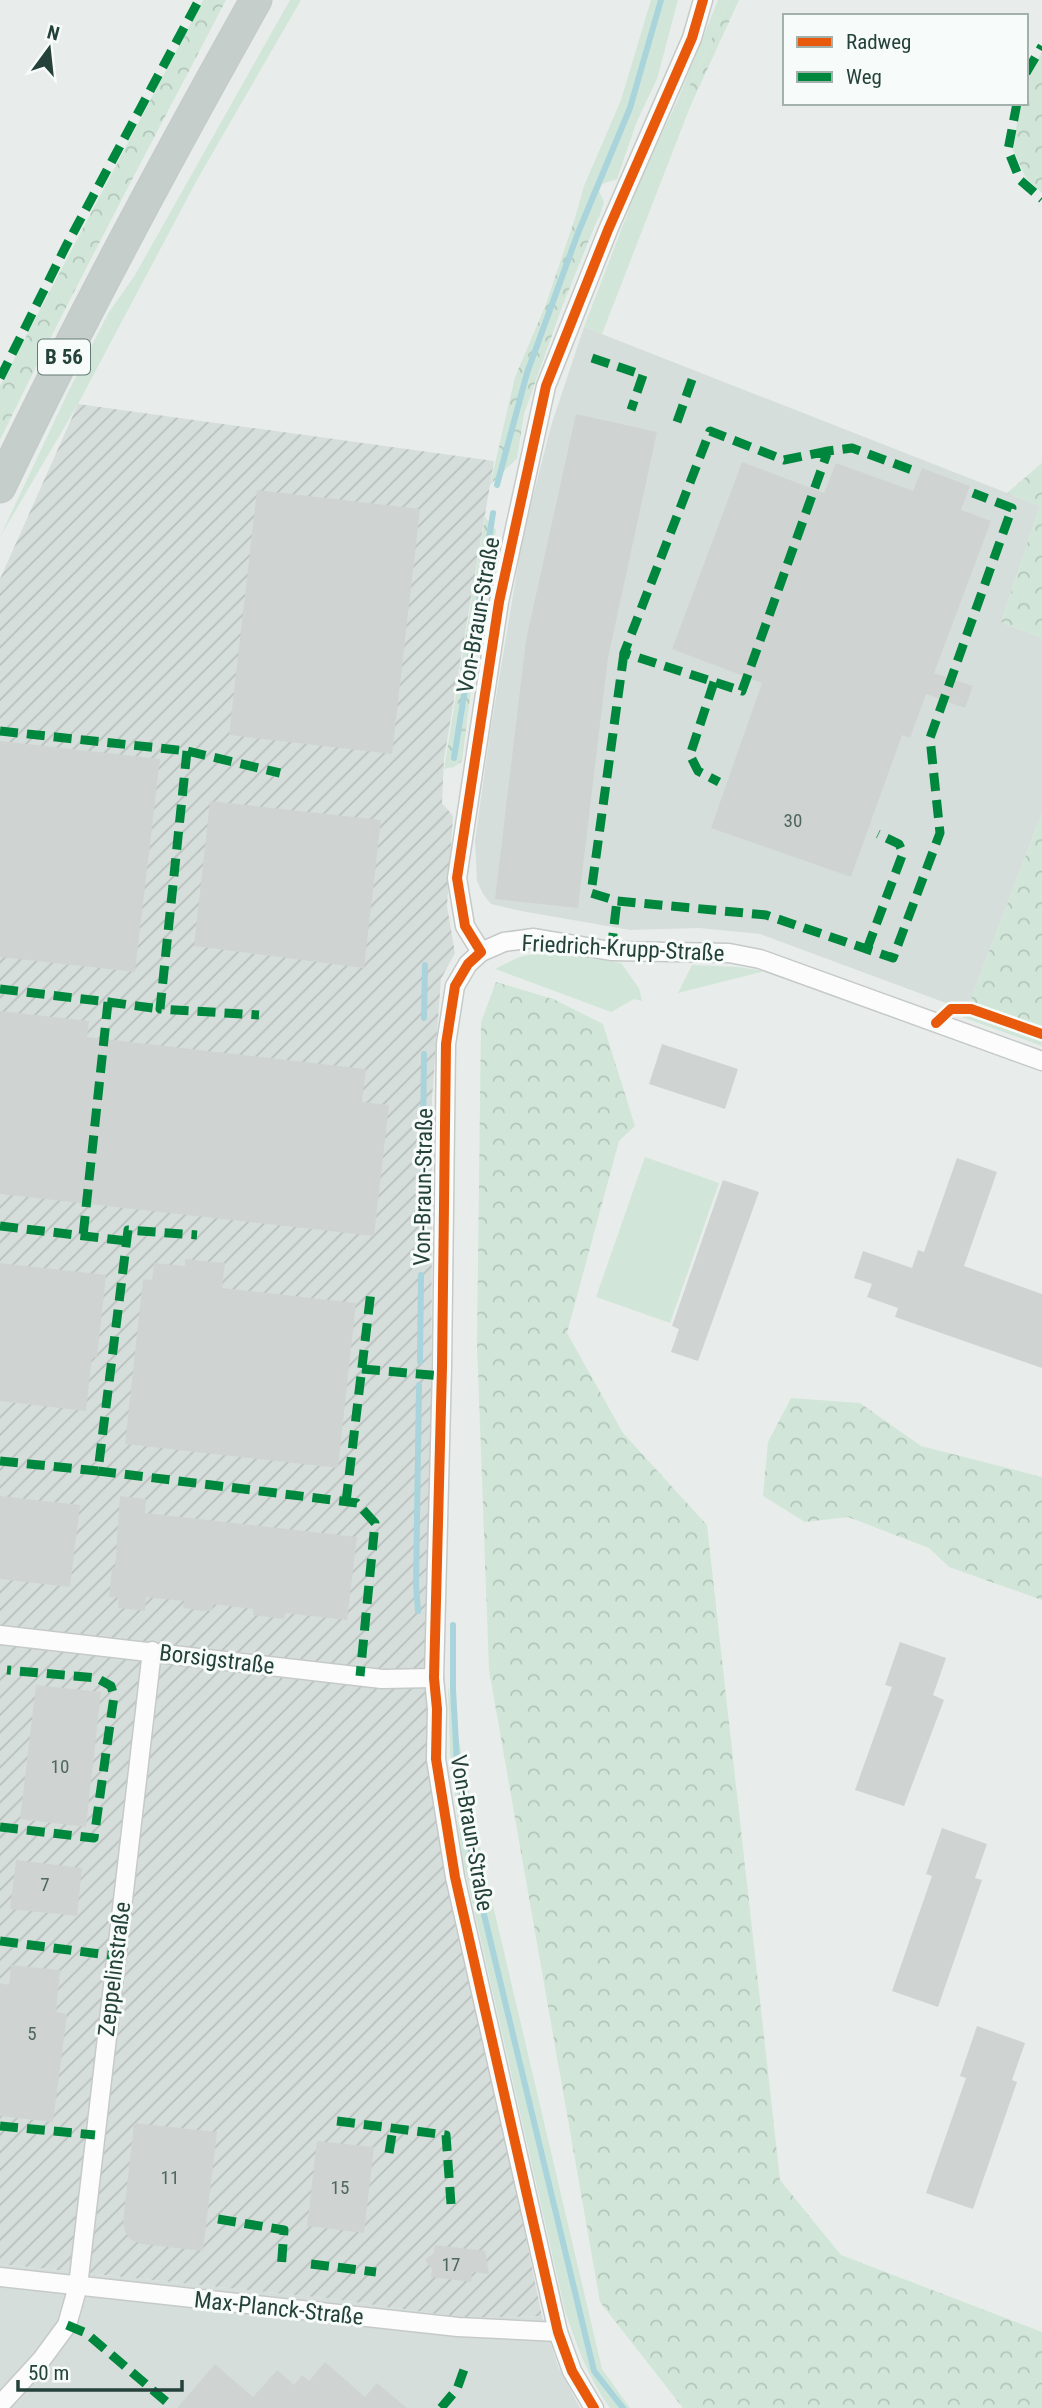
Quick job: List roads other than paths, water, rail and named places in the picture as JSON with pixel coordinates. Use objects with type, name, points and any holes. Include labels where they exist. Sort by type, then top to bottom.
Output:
[{"type":"highway","name":"B 56","points":[[0,487],[130,228],[256,0]]},
{"type":"street","name":"Von-Braun-Straße","points":[[594,2408],[572,2371],[558,2332],[455,1877],[436,1759],[437,1709],[434,1678],[442,1367],[446,1044],[455,986],[468,964],[481,952],[465,926],[457,878],[499,602],[546,386],[608,230],[692,38],[703,0]]},
{"type":"street","name":"Friedrich-Krupp-Straße","points":[[481,952],[504,942],[534,938],[611,951],[729,953],[760,959],[1042,1061]]},
{"type":"street","name":"Borsigstraße","points":[[0,1635],[382,1679],[434,1678]]},
{"type":"street","name":"Zeppelinstraße","points":[[0,2405],[42,2359],[67,2325],[78,2287],[152,1651]]},
{"type":"street","name":"Max-Planck-Straße","points":[[0,2277],[458,2327],[558,2332]]},
{"type":"waterway","points":[[497,485],[527,373],[578,233],[630,108],[661,0]]},
{"type":"waterway","points":[[454,758],[493,513]]},
{"type":"waterway","points":[[424,1018],[425,965]]},
{"type":"waterway","points":[[422,1239],[424,1054]]},
{"type":"waterway","points":[[420,1362],[421,1275]]},
{"type":"waterway","points":[[418,1611],[416,1585],[419,1385]]},
{"type":"waterway","points":[[453,1625],[457,1763],[474,1873],[594,2371],[623,2408]]}]
